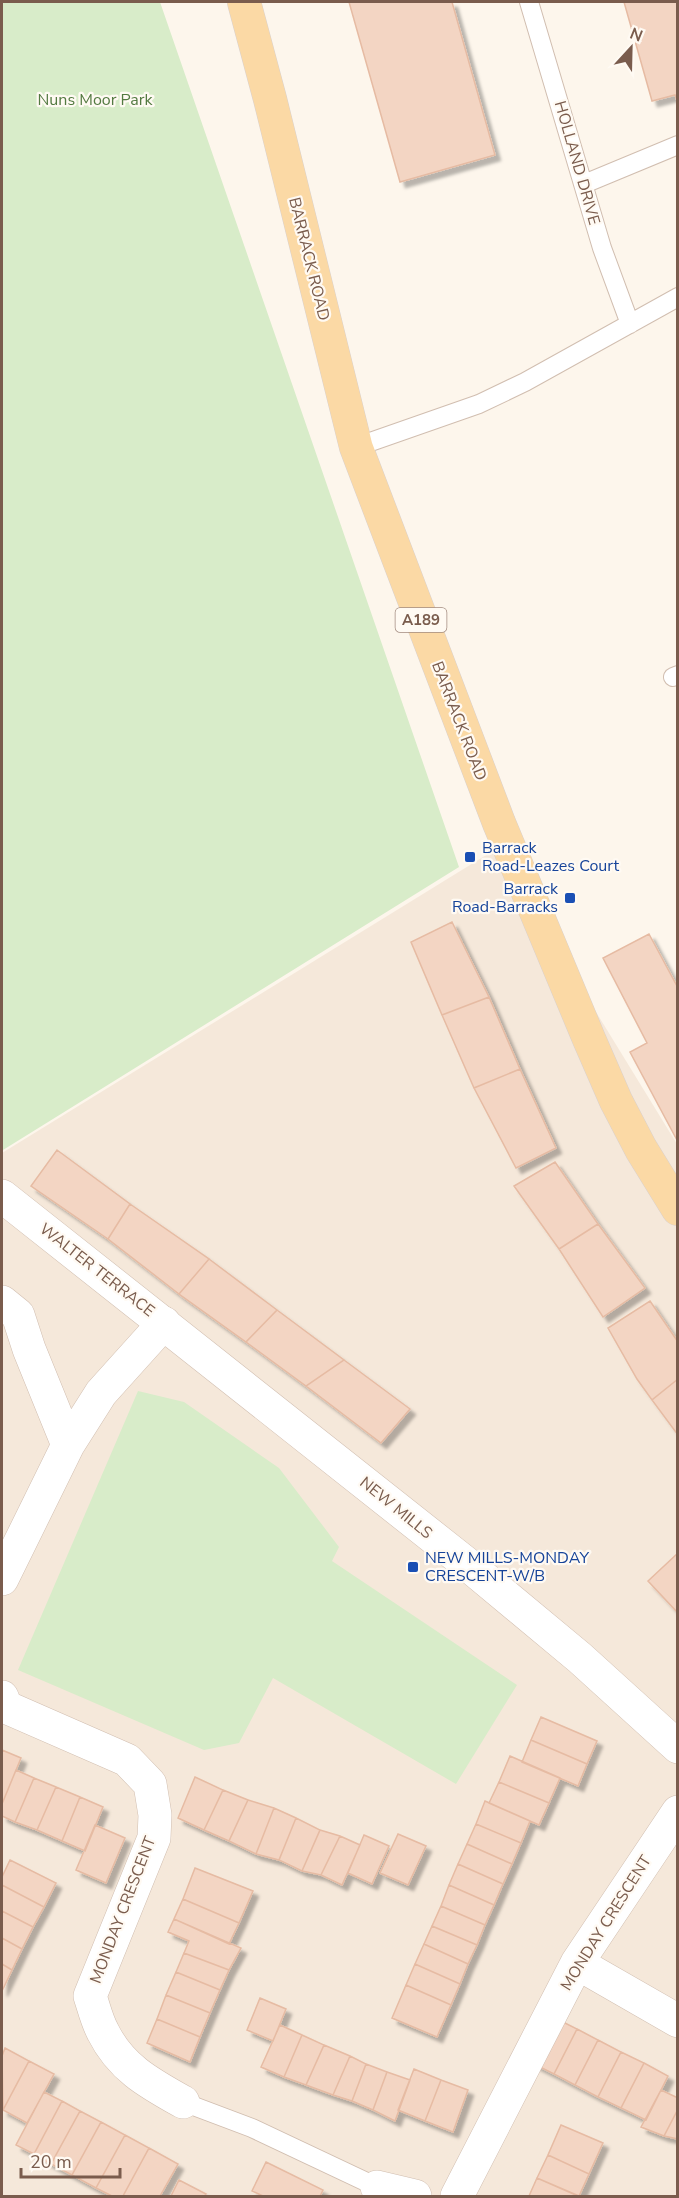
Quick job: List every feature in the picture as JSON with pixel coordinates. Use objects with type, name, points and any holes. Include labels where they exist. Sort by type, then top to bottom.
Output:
[{"type":"main road","name":"BARRACK ROAD","points":[[244,2],[356,447],[499,823],[589,1039],[616,1101],[678,1209]]},
{"type":"street","name":"WALTER TERRACE","points":[[2,1196],[192,1345]]},
{"type":"street","points":[[2,1302],[18,1315],[29,1349],[68,1445]]},
{"type":"street","points":[[2,1580],[68,1445],[100,1393],[164,1323]]},
{"type":"street","name":"NEW MILLS","points":[[192,1345],[467,1564],[580,1658],[678,1747]]},
{"type":"street","name":"MONDAY CRESCENT","points":[[2,1697],[6,1707],[127,1760],[150,1784],[154,1838],[90,1996],[102,2031],[119,2058],[144,2080],[183,2102]]},
{"type":"street","name":"MONDAY CRESCENT","points":[[457,2196],[577,1963],[678,1812]]},
{"type":"street","points":[[577,1963],[678,2022]]},
{"type":"street","points":[[377,2187],[415,2196]]},
{"type":"lane","name":"HOLLAND DRIVE","points":[[529,2],[602,248],[630,324]]},
{"type":"lane","points":[[584,184],[678,145]]},
{"type":"lane","points":[[356,447],[479,404],[525,382],[678,297]]},
{"type":"lane","name":"MONDAY CRESCENT","points":[[183,2102],[252,2128],[377,2187]]},
{"type":"shaded area","points":[[496,849],[677,1144],[677,2196],[2,2196],[2,1153]]},
{"type":"green space","name":"Nuns Moor Park","points":[[2,2],[160,2],[459,867],[3,1150],[2,1149]]},
{"type":"green space","points":[[138,1391],[184,1402],[279,1468],[339,1547],[332,1561],[517,1685],[456,1784],[273,1678],[239,1743],[204,1750],[18,1670]]},
{"type":"building","points":[[349,2],[452,2],[495,155],[400,182]]},
{"type":"building","points":[[624,2],[678,2],[678,103],[675,95],[652,101]]},
{"type":"building","points":[[452,922],[489,997],[442,1015],[411,942]]},
{"type":"building","points":[[649,934],[678,988],[678,1142],[630,1052],[647,1043],[603,958]]},
{"type":"building","points":[[489,997],[520,1069],[474,1088],[442,1015]]},
{"type":"building","points":[[520,1069],[556,1148],[516,1168],[474,1088]]},
{"type":"building","points":[[57,1150],[130,1204],[108,1239],[31,1186]]},
{"type":"building","points":[[555,1162],[598,1224],[559,1249],[514,1186]]},
{"type":"building","points":[[130,1204],[209,1259],[179,1294],[108,1239]]},
{"type":"building","points":[[598,1224],[645,1288],[603,1317],[559,1249]]},
{"type":"building","points":[[209,1259],[277,1310],[246,1342],[179,1294]]},
{"type":"building","points":[[650,1301],[678,1342],[678,1379],[652,1400],[637,1379],[608,1328]]},
{"type":"building","points":[[277,1310],[344,1360],[306,1386],[246,1342]]},
{"type":"building","points":[[344,1360],[410,1409],[381,1443],[306,1386]]},
{"type":"building","points":[[678,1379],[678,1435],[652,1400]]},
{"type":"building","points":[[678,1553],[678,1613],[648,1581]]},
{"type":"building","points":[[541,1717],[597,1741],[587,1764],[531,1740]]},
{"type":"building","points":[[531,1740],[587,1764],[578,1786],[522,1762]]},
{"type":"building","points":[[2,1750],[21,1758],[2,1804]]},
{"type":"building","points":[[510,1756],[560,1778],[549,1803],[499,1782]]},
{"type":"building","points":[[16,1770],[34,1778],[15,1822],[2,1816],[2,1804]]},
{"type":"building","points":[[195,1777],[223,1790],[204,1830],[178,1818]]},
{"type":"building","points":[[34,1778],[56,1787],[37,1830],[15,1822]]},
{"type":"building","points":[[499,1782],[549,1803],[539,1825],[489,1803]]},
{"type":"building","points":[[56,1787],[80,1797],[62,1841],[37,1830]]},
{"type":"building","points":[[223,1790],[248,1800],[229,1841],[204,1830]]},
{"type":"building","points":[[80,1797],[103,1807],[85,1851],[62,1841]]},
{"type":"building","points":[[248,1800],[274,1808],[256,1854],[229,1841]]},
{"type":"building","points":[[485,1801],[530,1821],[521,1843],[476,1824]]},
{"type":"building","points":[[274,1808],[296,1818],[279,1860],[256,1854]]},
{"type":"building","points":[[296,1818],[320,1830],[302,1871],[279,1860]]},
{"type":"building","points":[[476,1824],[521,1843],[512,1864],[467,1844]]},
{"type":"building","points":[[95,1825],[125,1838],[106,1883],[76,1870]]},
{"type":"building","points":[[320,1830],[340,1836],[321,1875],[302,1871]]},
{"type":"building","points":[[398,1834],[426,1846],[408,1885],[380,1873]]},
{"type":"building","points":[[364,1835],[389,1846],[372,1884],[348,1873]]},
{"type":"building","points":[[340,1836],[360,1845],[342,1885],[321,1875]]},
{"type":"building","points":[[467,1844],[512,1864],[503,1884],[458,1864]]},
{"type":"building","points":[[10,1860],[56,1883],[44,1907],[2,1885],[2,1877]]},
{"type":"building","points":[[458,1864],[503,1884],[494,1905],[449,1885]]},
{"type":"building","points":[[195,1868],[253,1891],[239,1923],[183,1899]]},
{"type":"building","points":[[2,1885],[44,1907],[33,1927],[2,1911]]},
{"type":"building","points":[[449,1885],[494,1905],[485,1925],[441,1906]]},
{"type":"building","points":[[183,1899],[239,1923],[229,1944],[174,1919]]},
{"type":"building","points":[[441,1906],[485,1925],[477,1945],[432,1926]]},
{"type":"building","points":[[2,1911],[33,1927],[22,1949],[2,1938]]},
{"type":"building","points":[[174,1919],[241,1948],[229,1970],[184,1953],[189,1941],[168,1932]]},
{"type":"building","points":[[432,1926],[477,1945],[468,1964],[424,1944]]},
{"type":"building","points":[[2,1938],[22,1949],[12,1970],[2,1964]]},
{"type":"building","points":[[424,1944],[468,1964],[460,1984],[415,1964]]},
{"type":"building","points":[[184,1953],[229,1970],[220,1990],[176,1972]]},
{"type":"building","points":[[2,1964],[12,1970],[2,1991]]},
{"type":"building","points":[[415,1964],[460,1984],[451,2005],[406,1985]]},
{"type":"building","points":[[176,1972],[220,1990],[210,2013],[166,1995]]},
{"type":"building","points":[[406,1985],[451,2005],[437,2037],[392,2018]]},
{"type":"building","points":[[166,1995],[210,2013],[200,2037],[157,2019]]},
{"type":"building","points":[[260,1998],[286,2009],[273,2041],[247,2030]]},
{"type":"building","points":[[157,2019],[200,2037],[190,2062],[147,2043]]},
{"type":"building","points":[[557,2019],[577,2029],[554,2074],[534,2064]]},
{"type":"building","points":[[280,2025],[302,2035],[284,2077],[261,2067]]},
{"type":"building","points":[[577,2029],[598,2040],[575,2085],[554,2074]]},
{"type":"building","points":[[302,2035],[324,2045],[306,2085],[284,2077]]},
{"type":"building","points":[[598,2040],[621,2052],[598,2097],[575,2085]]},
{"type":"building","points":[[324,2045],[350,2056],[333,2095],[306,2085]]},
{"type":"building","points":[[5,2048],[29,2061],[3,2110],[2,2056]]},
{"type":"building","points":[[621,2052],[644,2063],[621,2108],[598,2097]]},
{"type":"building","points":[[350,2056],[366,2064],[352,2101],[333,2095]]},
{"type":"building","points":[[29,2061],[54,2074],[27,2123],[3,2110]]},
{"type":"building","points":[[644,2063],[668,2076],[646,2120],[621,2108]]},
{"type":"building","points":[[366,2064],[387,2072],[373,2110],[352,2101]]},
{"type":"building","points":[[414,2069],[441,2080],[425,2121],[398,2110]]},
{"type":"building","points":[[387,2072],[410,2080],[395,2121],[373,2110]]},
{"type":"building","points":[[441,2080],[468,2090],[453,2132],[425,2121]]},
{"type":"building","points":[[661,2090],[678,2098],[678,2109],[664,2136],[641,2127]]},
{"type":"building","points":[[44,2092],[62,2101],[34,2154],[16,2145]]},
{"type":"building","points":[[62,2101],[80,2111],[51,2164],[34,2154]]},
{"type":"building","points":[[678,2109],[678,2139],[664,2136]]},
{"type":"building","points":[[80,2111],[101,2122],[72,2175],[51,2164]]},
{"type":"building","points":[[101,2122],[125,2135],[96,2188],[72,2175]]},
{"type":"building","points":[[561,2125],[603,2143],[589,2174],[548,2155]]},
{"type":"building","points":[[125,2135],[149,2148],[123,2196],[112,2196],[96,2188]]},
{"type":"building","points":[[149,2148],[178,2164],[160,2196],[123,2196]]},
{"type":"building","points":[[548,2155],[589,2174],[579,2196],[537,2178]]},
{"type":"building","points":[[266,2162],[323,2190],[320,2196],[263,2196],[252,2191]]},
{"type":"building","points":[[537,2178],[578,2196],[529,2196]]},
{"type":"building","points":[[179,2180],[206,2194],[204,2196],[171,2196]]},
{"type":"place","name":"Barrack Road-Leazes Court","points":[[470,857]]},
{"type":"place","name":"Barrack Road-Barracks","points":[[570,898]]},
{"type":"place","name":"NEW MILLS-MONDAY CRESCENT-W/B","points":[[413,1567]]}]
